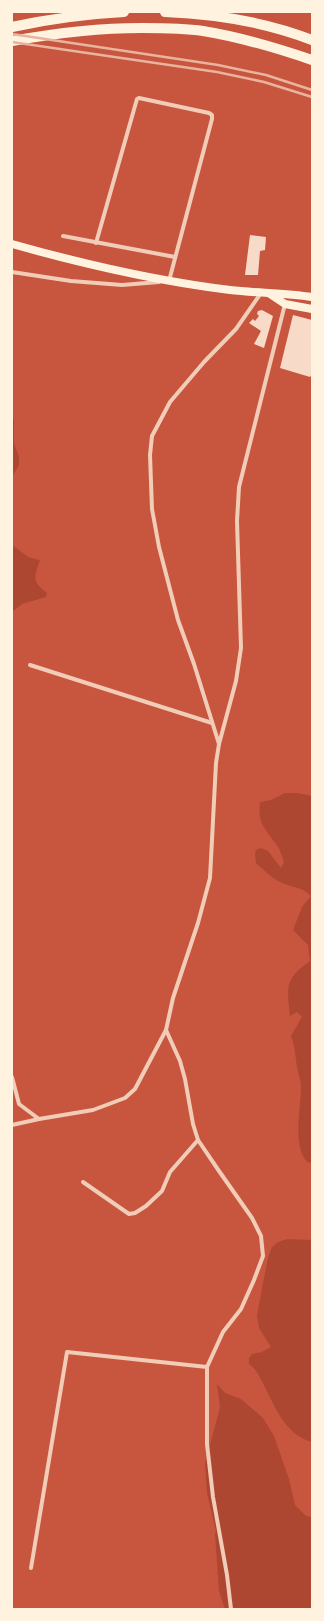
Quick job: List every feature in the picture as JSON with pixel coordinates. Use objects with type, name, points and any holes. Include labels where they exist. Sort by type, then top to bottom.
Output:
[{"type":"highway","points":[[12,27],[98,13],[124,12]]},
{"type":"highway","points":[[165,12],[224,17],[264,26],[312,40]]},
{"type":"highway","points":[[12,41],[61,32],[115,28],[161,28],[203,31],[270,46],[312,60]]},
{"type":"main road","points":[[13,244],[70,260],[170,281],[312,298]]},
{"type":"main road","points":[[270,294],[285,304],[312,309]]},
{"type":"street","points":[[12,272],[71,281],[122,285],[170,281],[212,115],[209,113],[139,98],[135,101],[96,243]]},
{"type":"street","points":[[63,236],[175,258]]},
{"type":"street","points":[[219,744],[194,664],[178,620],[159,547],[152,509],[150,455],[152,436],[170,402],[204,362],[236,329],[261,293]]},
{"type":"street","points":[[12,1125],[94,1110],[125,1098],[135,1089],[166,1030],[173,998],[198,923],[210,878],[216,763],[219,744],[236,681],[241,648],[237,521],[239,487],[285,304]]},
{"type":"street","points":[[30,665],[212,723]]},
{"type":"street","points":[[166,1030],[180,1061],[185,1078],[193,1124],[198,1140],[252,1218],[261,1236],[263,1256],[241,1309],[223,1332],[207,1367],[208,1451],[213,1497],[227,1575],[231,1609]]},
{"type":"street","points":[[12,1076],[19,1104],[39,1119]]},
{"type":"street","points":[[83,1182],[129,1214],[135,1213],[146,1206],[162,1191],[170,1172],[198,1140]]},
{"type":"street","points":[[31,1568],[67,1352],[207,1367]]},
{"type":"shaded area","points":[[12,415],[14,420],[14,443],[19,457],[19,465],[12,477]]},
{"type":"shaded area","points":[[12,545],[28,557],[40,560],[36,571],[36,579],[39,586],[47,593],[46,597],[22,604],[12,612]]},
{"type":"shaded area","points":[[285,793],[297,793],[312,796],[312,1163],[307,1162],[302,1155],[300,1146],[298,1126],[301,1085],[291,1036],[302,1017],[297,1012],[290,1016],[288,998],[291,979],[295,973],[310,961],[308,945],[293,930],[302,907],[311,896],[301,889],[289,886],[269,875],[256,863],[255,853],[256,850],[261,848],[268,851],[281,868],[284,862],[281,853],[261,822],[259,810],[260,802],[271,800]]},
{"type":"shaded area","points":[[287,1239],[312,1240],[312,1442],[293,1432],[286,1424],[274,1405],[257,1372],[249,1364],[249,1358],[252,1354],[262,1352],[271,1347],[259,1328],[257,1315],[268,1257],[272,1247],[278,1242]]},
{"type":"shaded area","points":[[217,1384],[225,1393],[241,1399],[263,1418],[274,1436],[289,1479],[295,1505],[305,1515],[312,1518],[312,1609],[225,1609],[219,1591],[216,1531],[207,1493],[205,1464],[220,1407]]},
{"type":"building","points":[[250,235],[266,237],[265,250],[260,251],[258,275],[245,275]]},
{"type":"building","points":[[262,310],[273,316],[264,348],[254,344],[261,331],[249,323],[253,319],[255,321],[259,316],[257,314],[258,311]]},
{"type":"building","points":[[293,315],[312,320],[312,374],[310,377],[280,368]]},
{"type":"railway","points":[[12,34],[218,65],[266,75],[312,90]]},
{"type":"railway","points":[[12,42],[217,72],[264,82],[312,97]]}]
